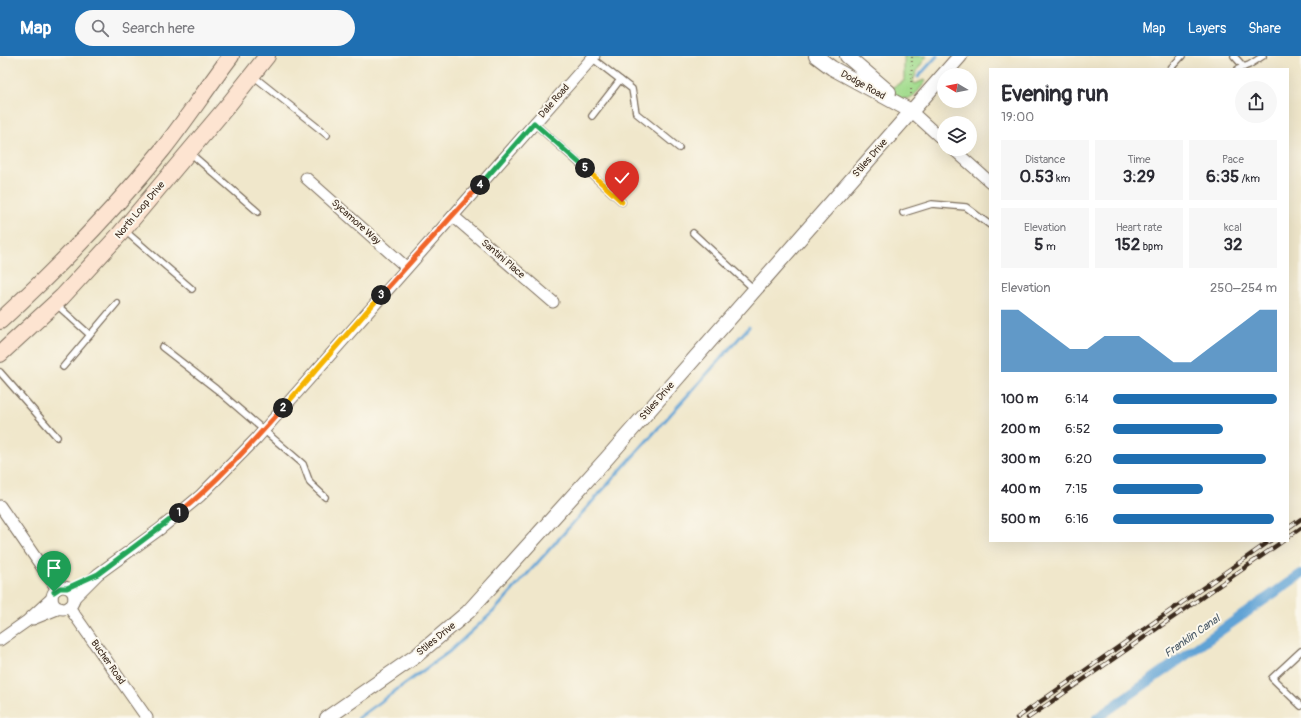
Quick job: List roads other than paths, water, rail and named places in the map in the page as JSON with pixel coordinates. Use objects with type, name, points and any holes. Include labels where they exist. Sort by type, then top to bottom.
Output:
[{"type":"main road","points":[[0,321],[34,290],[102,221],[163,149],[232,56]]},
{"type":"main road","name":"North Loop Drive","points":[[0,354],[55,303],[124,229],[267,56]]},
{"type":"main road","points":[[143,172],[161,186]]},
{"type":"street","name":"Dodge Road","points":[[816,56],[832,68],[911,111]]},
{"type":"street","name":"Dodge Road","points":[[847,56],[937,135]]},
{"type":"street","name":"Stiles Drive","points":[[327,718],[416,656],[468,612],[608,457],[960,56]]},
{"type":"street","name":"Dale Road","points":[[27,621],[68,604],[98,574],[200,496],[264,430],[406,267],[593,57]]},
{"type":"street","points":[[961,156],[989,181]]},
{"type":"street","name":"Sycamore Way","points":[[306,178],[406,267]]},
{"type":"street","name":"Santini Place","points":[[453,216],[553,302]]},
{"type":"street","points":[[0,506],[59,592]]},
{"type":"street","name":"Dale Road","points":[[0,640],[27,621],[59,592],[98,574]]},
{"type":"street","points":[[59,592],[72,592],[68,604],[55,604],[59,592]]},
{"type":"street","name":"Bucher Road","points":[[68,604],[147,718]]},
{"type":"lane","points":[[1171,68],[1182,56]]},
{"type":"lane","points":[[1234,56],[1241,68],[1263,56]]},
{"type":"lane","points":[[593,57],[632,90],[636,113],[679,148]]},
{"type":"lane","points":[[252,75],[327,135]]},
{"type":"lane","points":[[592,116],[620,80]]},
{"type":"lane","points":[[534,123],[622,202]]},
{"type":"lane","points":[[189,152],[258,212]]},
{"type":"lane","points":[[903,213],[932,204],[966,207],[989,224]]},
{"type":"lane","points":[[124,229],[192,289]]},
{"type":"lane","points":[[693,233],[755,290]]},
{"type":"lane","points":[[55,303],[90,335]]},
{"type":"lane","points":[[63,367],[118,303]]},
{"type":"lane","points":[[162,347],[216,389],[303,464],[310,483],[325,497]]},
{"type":"lane","points":[[0,372],[57,437]]},
{"type":"lane","points":[[1301,651],[1272,678],[1301,706]]},
{"type":"waterway","points":[[918,77],[937,56]]},
{"type":"waterway","points":[[358,718],[450,651],[494,611],[749,327]]},
{"type":"waterway","name":"Franklin Canal","points":[[1097,718],[1301,574]]},
{"type":"railway","points":[[1289,527],[1301,519]]},
{"type":"railway","points":[[1289,536],[1301,528]]},
{"type":"railway","points":[[1017,718],[1269,542]]},
{"type":"railway","points":[[1028,718],[1282,542]]}]
